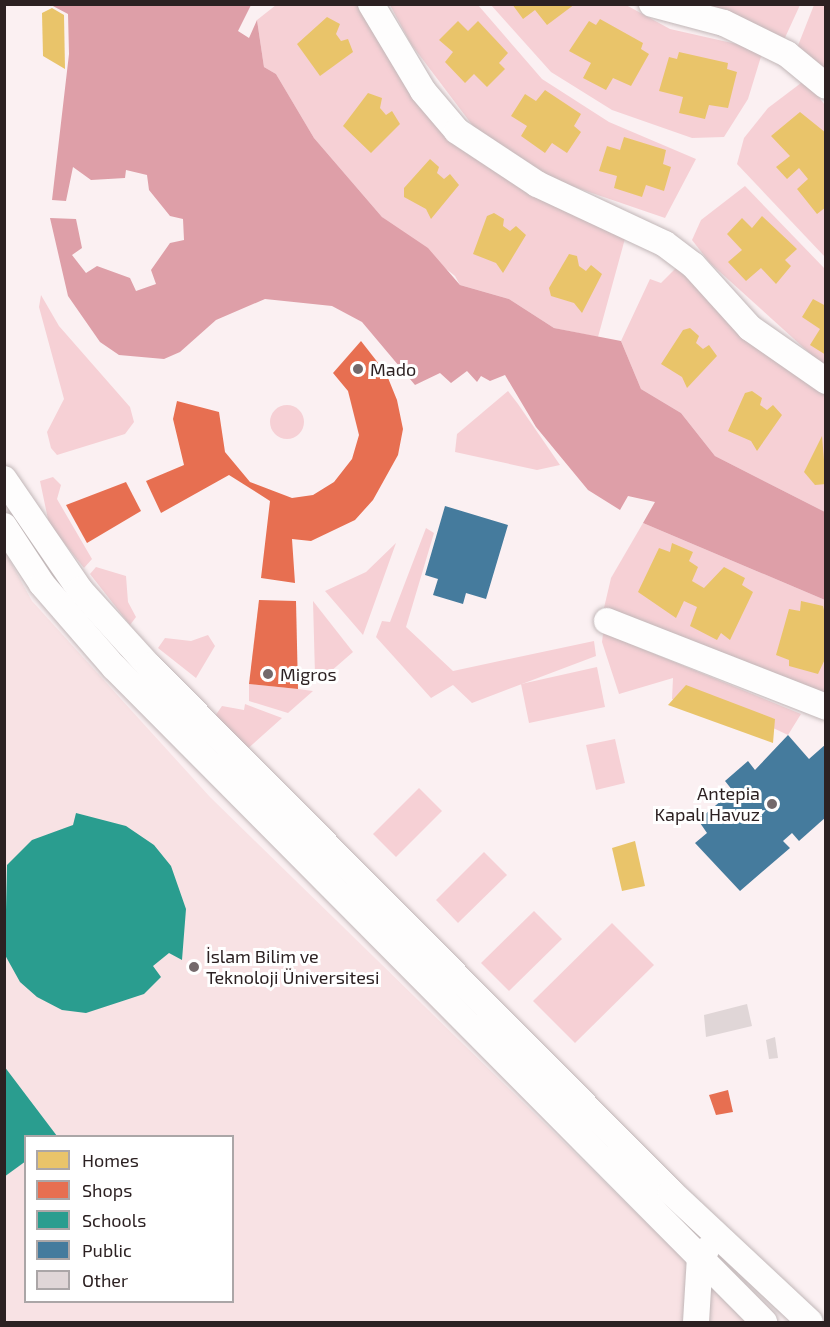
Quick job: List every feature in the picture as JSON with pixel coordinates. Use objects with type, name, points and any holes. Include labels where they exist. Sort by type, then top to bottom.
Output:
[{"type":"street","points":[[371,4],[423,91],[457,131],[537,184],[665,244],[693,265],[750,328],[825,381]]},
{"type":"street","points":[[652,4],[723,23],[787,54],[825,86]]},
{"type":"street","points":[[4,479],[80,590],[149,666],[718,1237],[810,1323]]},
{"type":"street","points":[[4,526],[42,584],[114,667],[764,1323]]},
{"type":"street","points":[[607,621],[825,707]]},
{"type":"street","points":[[696,1323],[700,1257],[718,1237]]},
{"type":"shaded area","points":[[51,5],[251,5],[238,31],[249,38],[257,20],[264,67],[276,74],[314,138],[382,217],[428,248],[460,285],[509,299],[554,328],[621,341],[641,389],[681,413],[715,456],[825,512],[825,600],[643,523],[655,502],[628,496],[620,510],[588,490],[536,427],[505,375],[490,381],[481,376],[477,382],[467,371],[451,383],[440,373],[415,385],[362,322],[332,306],[265,299],[216,320],[180,352],[164,359],[119,355],[100,342],[68,296],[50,218],[76,219],[82,248],[72,255],[86,273],[97,266],[130,278],[136,291],[156,284],[151,270],[170,243],[184,240],[183,219],[170,216],[149,190],[147,175],[126,170],[125,178],[91,180],[73,167],[66,201],[52,200],[69,54],[68,14]]},
{"type":"shaded area","points":[[276,5],[362,5],[405,82],[626,235],[598,337],[554,328],[509,299],[460,285],[455,276],[382,217],[314,138],[276,74],[264,67],[257,20]]},
{"type":"shaded area","points":[[390,5],[478,5],[542,79],[609,122],[696,159],[665,218],[548,178],[476,130],[411,44]]},
{"type":"shaded area","points":[[491,5],[626,5],[670,29],[763,50],[748,99],[724,137],[692,138],[612,110],[551,72]]},
{"type":"shaded area","points":[[685,5],[800,5],[783,42]]},
{"type":"shaded area","points":[[814,5],[825,5],[825,76],[797,48]]},
{"type":"shaded area","points":[[805,80],[825,105],[825,257],[737,164],[744,138],[768,108]]},
{"type":"shaded area","points":[[745,186],[825,269],[825,367],[710,263],[692,240],[701,220]]},
{"type":"shaded area","points":[[679,265],[825,392],[825,512],[715,456],[681,413],[641,389],[621,341],[650,279],[661,283]]},
{"type":"shaded area","points":[[41,295],[59,326],[130,407],[134,422],[125,434],[57,455],[51,448],[47,432],[64,399],[39,307]]},
{"type":"shaded area","points":[[508,391],[560,465],[537,470],[455,452],[457,434]]},
{"type":"shaded area","points":[[287,405],[299,410],[304,422],[299,434],[287,439],[275,434],[270,422],[275,410]]},
{"type":"shaded area","points":[[53,477],[61,485],[57,499],[92,559],[84,568],[49,524],[40,481]]},
{"type":"shaded area","points":[[643,523],[825,600],[825,698],[604,608],[611,578]]},
{"type":"shaded area","points":[[426,528],[434,533],[406,627],[453,671],[594,641],[596,656],[472,703],[453,685],[431,698],[376,637],[382,621],[390,622]]},
{"type":"shaded area","points":[[396,543],[363,635],[325,591],[366,572]]},
{"type":"shaded area","name":"İslam Bilim ve Teknoloji Üniversitesi","points":[[4,550],[32,601],[210,797],[748,1322],[5,1322]]},
{"type":"shaded area","points":[[96,567],[126,576],[128,602],[136,617],[130,625],[90,574]]},
{"type":"shaded area","points":[[313,601],[353,652],[322,679],[315,675]]},
{"type":"shaded area","points":[[604,626],[635,646],[801,714],[788,735],[771,727],[775,719],[672,699],[673,678],[619,694],[602,642]]},
{"type":"shaded area","points":[[208,635],[215,646],[196,678],[158,648],[165,638],[191,641]]},
{"type":"shaded area","points":[[597,667],[605,707],[529,723],[521,684]]},
{"type":"shaded area","points":[[249,684],[313,691],[288,713],[249,701]]},
{"type":"shaded area","points":[[245,704],[282,718],[244,752],[213,719],[222,706],[244,710]]},
{"type":"shaded area","points":[[615,739],[625,783],[596,790],[586,745]]},
{"type":"shaded area","points":[[419,788],[442,811],[396,857],[373,834]]},
{"type":"shaded area","points":[[484,852],[507,875],[458,923],[436,900]]},
{"type":"shaded area","points":[[534,911],[562,939],[509,991],[481,963]]},
{"type":"shaded area","points":[[612,923],[654,965],[575,1043],[533,1001]]},
{"type":"building: Homes","points":[[512,4],[575,4],[547,25],[535,10],[523,19]]},
{"type":"building: Homes","points":[[52,8],[64,15],[65,69],[43,56],[42,13]]},
{"type":"building: Homes","points":[[327,17],[340,24],[336,34],[341,41],[348,39],[353,52],[320,76],[297,44]]},
{"type":"building: Homes","points":[[600,19],[643,43],[641,49],[649,54],[631,86],[613,78],[606,90],[583,78],[591,63],[569,51],[589,21],[596,25]]},
{"type":"building: Homes","points":[[458,21],[468,31],[478,21],[508,53],[499,63],[505,69],[487,87],[474,74],[465,83],[445,62],[453,52],[439,40]]},
{"type":"building: Homes","points":[[679,52],[728,63],[727,69],[737,72],[728,108],[709,105],[705,119],[679,113],[683,97],[659,91],[669,57],[677,59]]},
{"type":"building: Homes","points":[[545,90],[581,114],[574,126],[581,132],[567,153],[552,143],[545,153],[521,136],[527,126],[511,116],[525,94],[536,101]]},
{"type":"building: Homes","points":[[368,93],[382,98],[380,108],[386,115],[392,111],[400,124],[371,153],[343,126]]},
{"type":"building: Homes","points":[[800,112],[826,133],[826,207],[817,214],[797,189],[808,179],[799,168],[787,179],[776,167],[790,156],[771,136]]},
{"type":"building: Homes","points":[[624,137],[666,150],[663,164],[671,167],[664,191],[646,185],[642,197],[614,188],[617,176],[599,171],[607,146],[620,150]]},
{"type":"building: Homes","points":[[430,159],[439,167],[437,173],[444,179],[450,174],[459,185],[431,219],[426,209],[404,197],[404,188]]},
{"type":"building: Homes","points":[[494,213],[504,219],[503,226],[510,231],[516,226],[526,235],[503,273],[496,263],[473,254],[487,216]]},
{"type":"building: Homes","points":[[762,216],[797,249],[785,260],[791,266],[776,284],[761,268],[746,281],[728,262],[742,250],[727,234],[742,218],[752,228]]},
{"type":"building: Homes","points":[[569,254],[577,256],[579,266],[586,271],[591,265],[602,274],[582,313],[574,303],[551,296],[549,288]]},
{"type":"building: Homes","points":[[813,299],[826,306],[826,355],[810,345],[820,329],[802,317]]},
{"type":"building: Homes","points":[[690,328],[699,336],[696,343],[703,349],[709,345],[717,356],[687,388],[682,377],[661,364],[683,330]]},
{"type":"building: Homes","points":[[752,391],[762,398],[760,405],[767,410],[773,405],[782,415],[757,451],[751,441],[728,431],[745,393]]},
{"type":"building: Homes","points":[[822,436],[826,484],[815,485],[804,472]]},
{"type":"building: Homes","points":[[672,543],[693,552],[689,561],[698,567],[692,581],[704,588],[724,567],[745,578],[742,585],[753,592],[730,640],[721,633],[717,640],[690,626],[697,607],[684,601],[676,618],[638,592],[659,548],[670,552]]},
{"type":"building: Homes","points":[[801,601],[823,606],[826,618],[826,657],[818,674],[789,666],[789,660],[776,655],[789,609],[800,611]]},
{"type":"building: Homes","points":[[686,685],[775,719],[773,743],[668,705]]},
{"type":"building: Homes","points":[[635,841],[645,886],[622,891],[612,848]]},
{"type":"building: Shops","points":[[361,341],[386,373],[397,400],[403,429],[398,455],[373,500],[355,520],[311,541],[292,539],[295,583],[261,578],[270,501],[229,475],[161,513],[146,481],[184,465],[173,419],[177,401],[219,412],[225,452],[250,482],[292,498],[313,495],[334,482],[352,459],[359,435],[348,391],[333,373]]},
{"type":"building: Shops","points":[[126,482],[141,511],[87,543],[66,505]]},
{"type":"building: Shops","points":[[259,600],[296,601],[298,689],[249,684]]},
{"type":"building: Shops","points":[[728,1090],[733,1112],[716,1115],[709,1095]]},
{"type":"building: Schools","points":[[76,813],[126,826],[154,845],[171,866],[186,909],[182,960],[169,953],[153,966],[161,977],[144,994],[86,1013],[62,1010],[37,997],[20,982],[5,955],[7,865],[32,840],[73,825]]},
{"type":"building: Schools","points":[[4,1066],[56,1135],[24,1135],[24,1162],[4,1177]]},
{"type":"building: Public","points":[[445,506],[508,525],[486,599],[466,593],[463,604],[433,595],[438,579],[425,575]]},
{"type":"building: Public","name":"Antepia Kapalı Havuz","points":[[788,735],[809,759],[826,744],[826,817],[799,841],[792,833],[783,841],[790,848],[740,891],[695,843],[707,833],[698,820],[733,791],[725,781],[748,761],[755,770]]},
{"type":"building: Other","points":[[747,1004],[752,1026],[706,1037],[704,1015]]},
{"type":"building: Other","points":[[775,1037],[778,1058],[769,1059],[766,1040]]},
{"type":"place","name":"Mado","points":[[358,369]]},
{"type":"place","name":"Migros","points":[[268,674]]},
{"type":"place","name":"Antepia Kapalı Havuz","points":[[772,804]]},
{"type":"place","name":"İslam Bilim ve Teknoloji Üniversitesi","points":[[194,967]]}]
